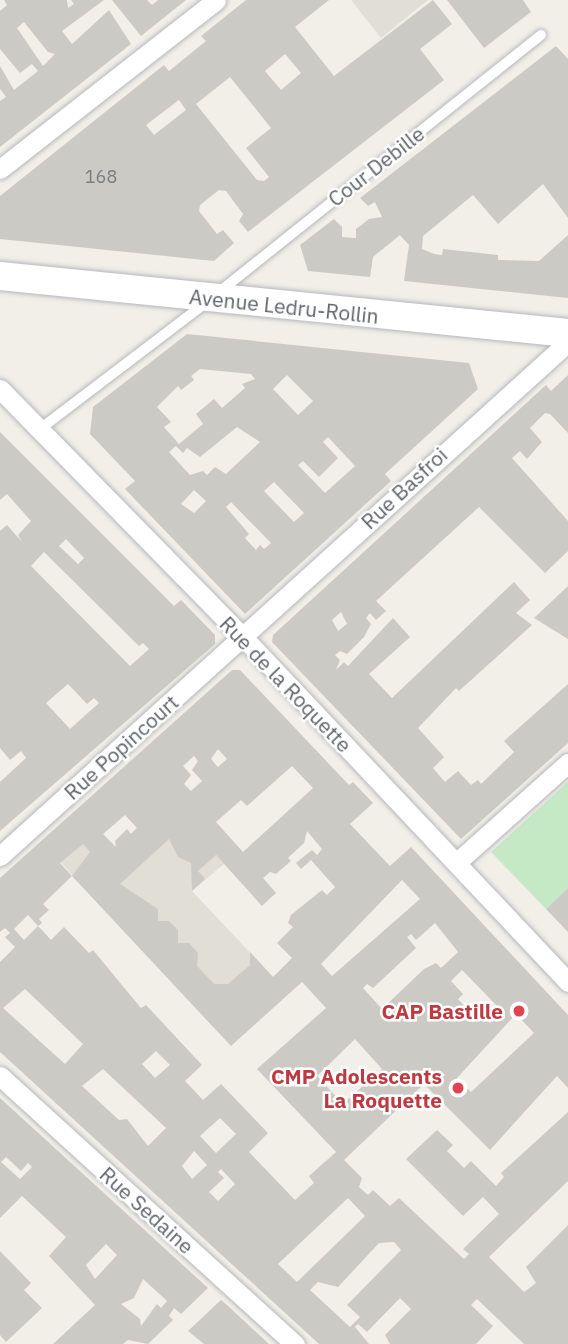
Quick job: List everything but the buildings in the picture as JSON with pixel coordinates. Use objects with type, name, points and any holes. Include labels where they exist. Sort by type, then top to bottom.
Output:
[{"type":"main road","name":"Avenue Ledru-Rollin","points":[[0,276],[568,333]]},
{"type":"street","points":[[0,169],[216,0]]},
{"type":"street","name":"Rue Basfroi","points":[[243,637],[568,342]]},
{"type":"street","name":"Rue de la Roquette","points":[[0,389],[243,637],[568,982]]},
{"type":"street","name":"Rue Popincourt","points":[[0,856],[243,637]]},
{"type":"street","points":[[456,863],[568,763]]},
{"type":"street","name":"Rue Sedaine","points":[[3,1084],[295,1344]]},
{"type":"lane","name":"Cour Debille","points":[[40,429],[212,298],[541,35]]},
{"type":"shaded area","points":[[351,0],[428,0],[381,38]]},
{"type":"shaded area","points":[[166,802],[224,864],[192,891],[273,977],[218,1032],[41,841],[71,815],[116,847]]},
{"type":"green space","points":[[568,782],[568,888],[546,909],[491,852]]},
{"type":"place","name":"CAP Bastille","points":[[519,1011]]},
{"type":"place","name":"CMP Adolescents La Roquette","points":[[458,1088]]}]
